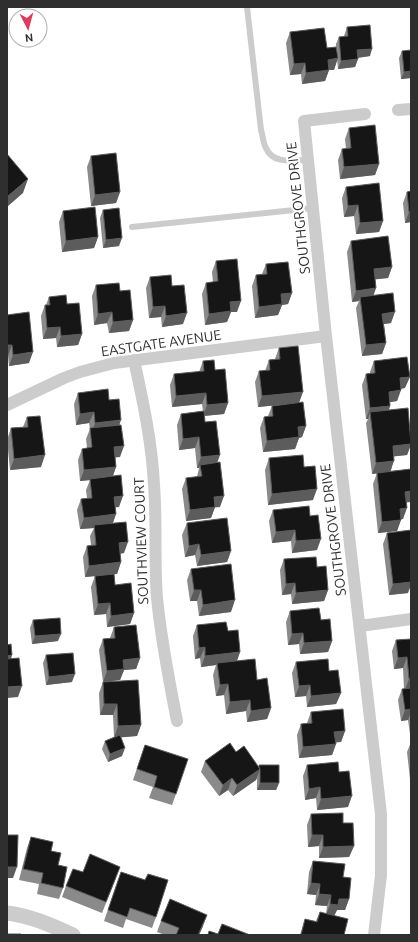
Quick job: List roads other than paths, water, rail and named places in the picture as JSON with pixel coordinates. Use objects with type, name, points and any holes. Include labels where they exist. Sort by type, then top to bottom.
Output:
[{"type":"street","points":[[398,110],[411,109]]},
{"type":"street","name":"SOUTHGROVE DRIVE","points":[[365,114],[304,121],[326,336],[360,626],[382,834],[380,890],[374,935]]},
{"type":"street","name":"EASTGATE AVENUE","points":[[7,405],[20,400],[54,382],[96,367],[134,360],[326,336]]},
{"type":"street","name":"SOUTHVIEW COURT","points":[[134,360],[144,403],[150,442],[155,502],[157,596],[162,640],[177,721]]},
{"type":"street","points":[[360,626],[411,619]]},
{"type":"street","points":[[7,913],[32,918],[64,933]]},
{"type":"lane","points":[[247,7],[261,130],[266,148],[271,156],[280,160],[308,160]]},
{"type":"lane","points":[[132,227],[313,208]]}]
